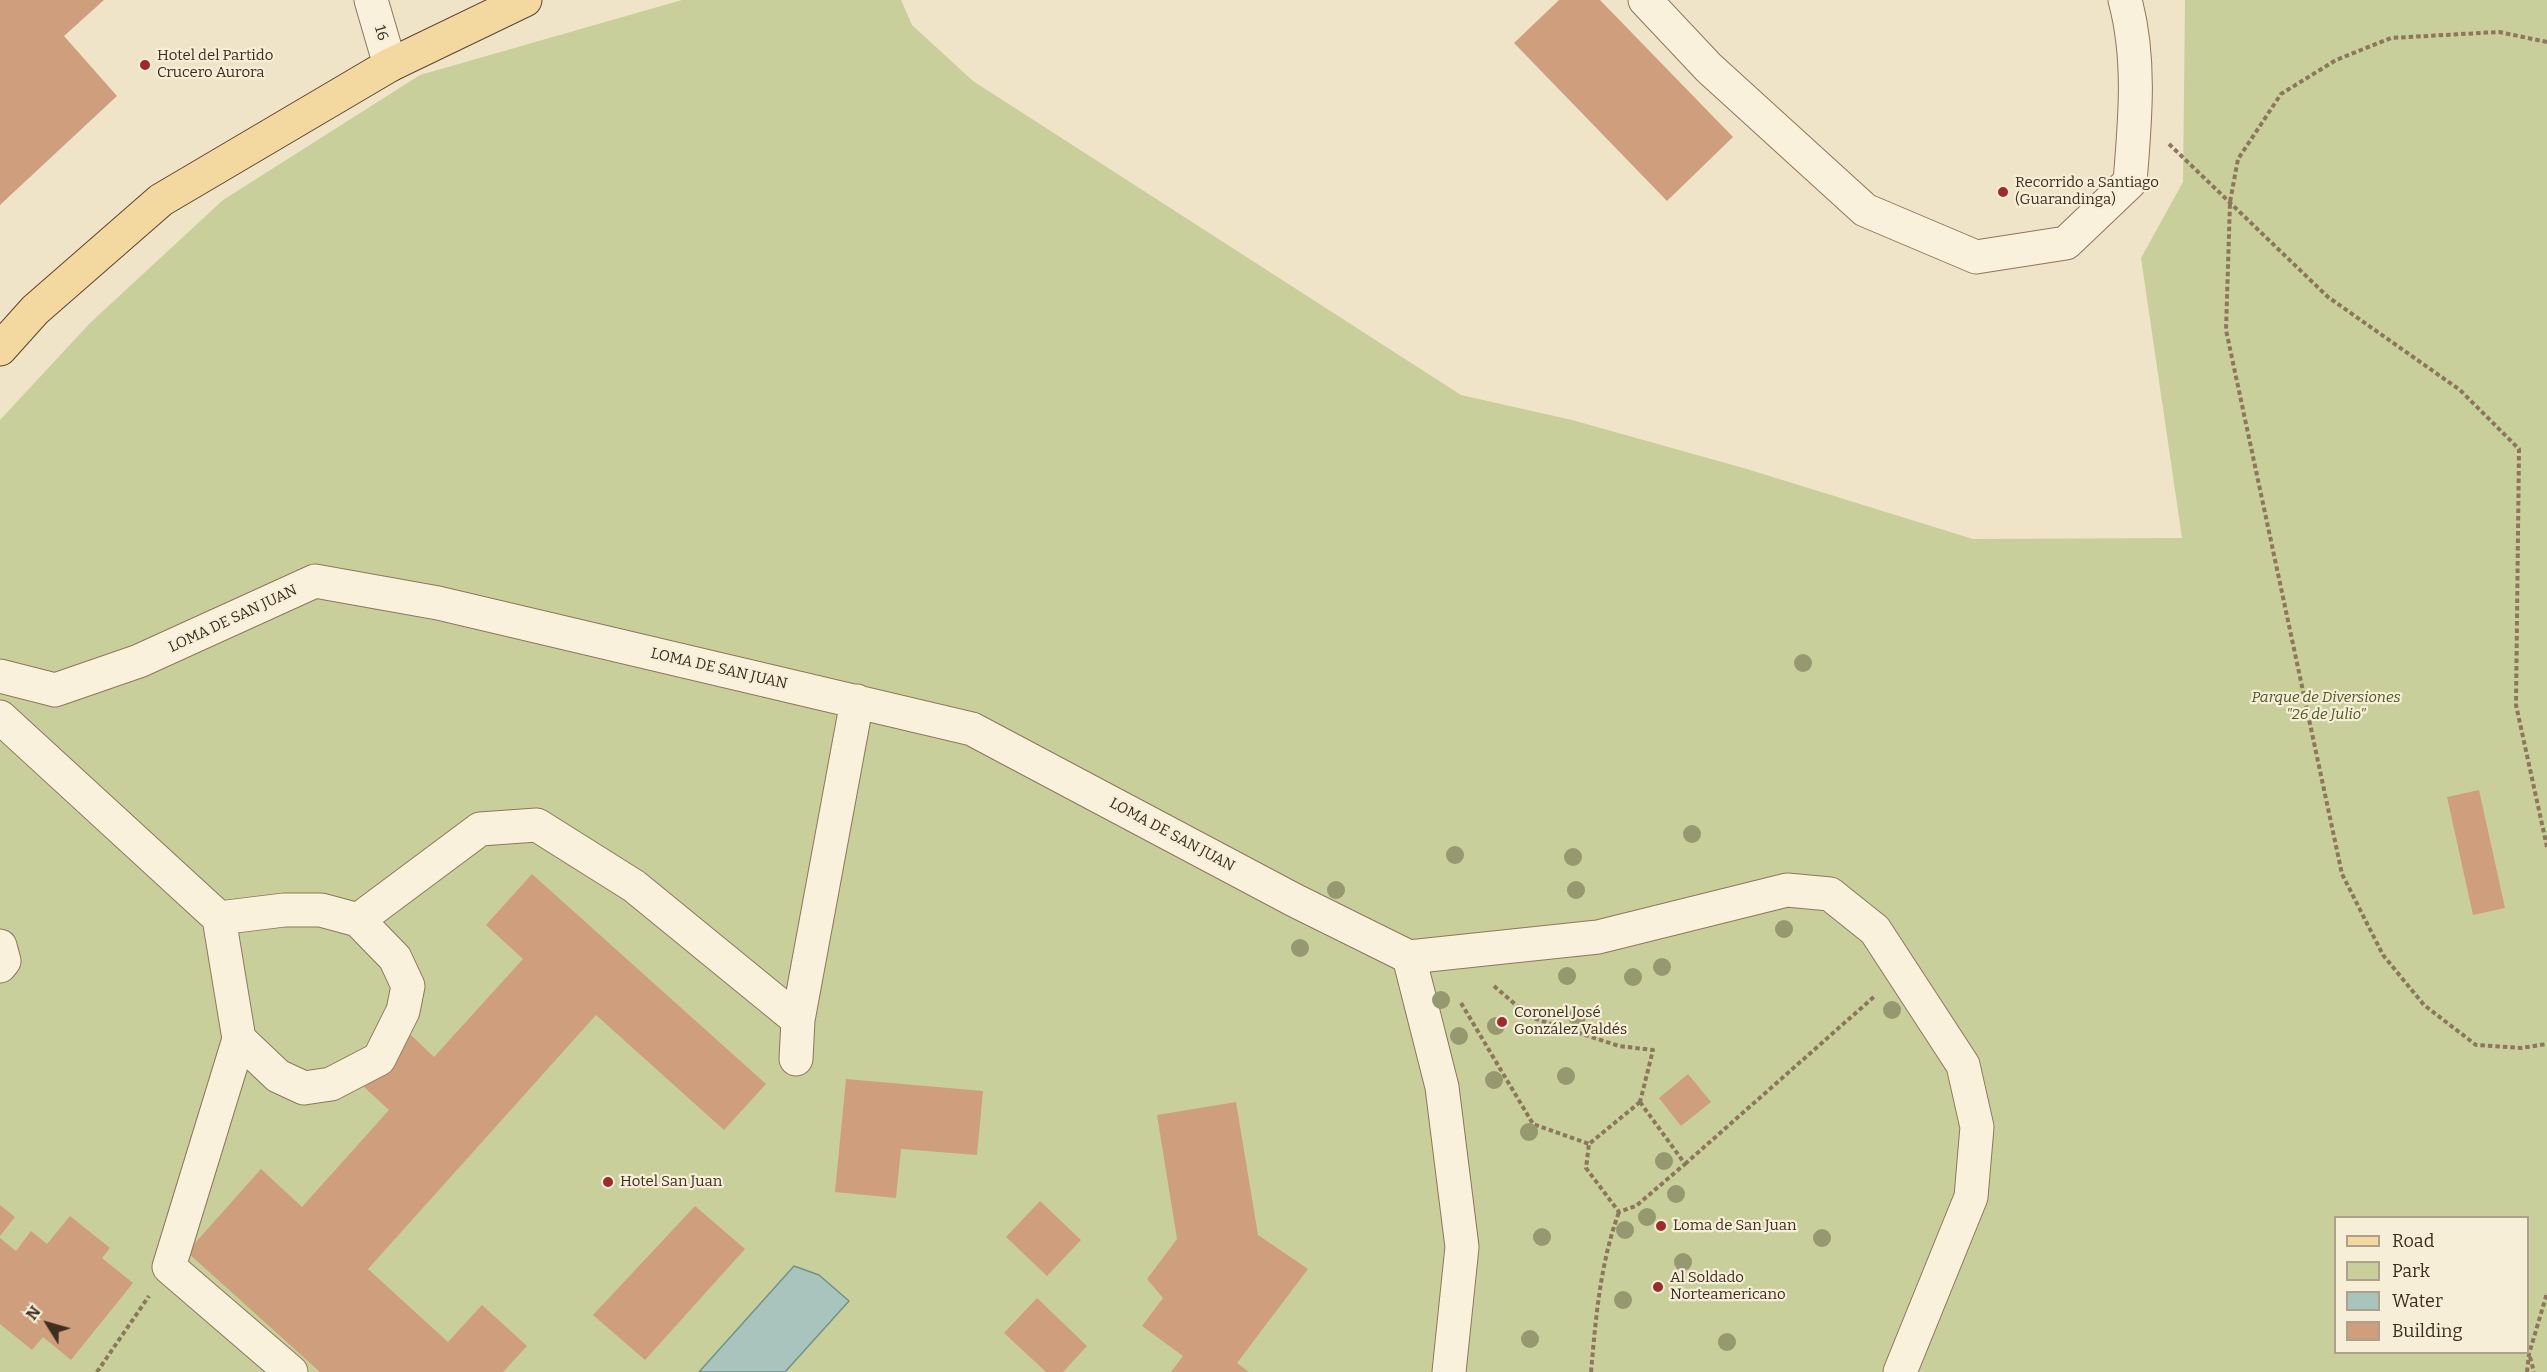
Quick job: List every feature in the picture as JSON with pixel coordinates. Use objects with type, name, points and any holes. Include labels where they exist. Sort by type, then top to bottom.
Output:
[{"type":"main road","points":[[0,349],[35,310],[161,200],[390,65],[525,0]]},
{"type":"street","name":"16","points":[[371,0],[390,65]]},
{"type":"street","points":[[1645,0],[1709,68],[1865,210],[1976,257],[2066,243],[2130,182],[2136,112],[2133,32],[2125,0]]},
{"type":"street","name":"LOMA DE SAN JUAN","points":[[0,676],[55,690],[139,662],[315,581],[438,603],[972,729],[1294,900],[1408,957]]},
{"type":"street","points":[[796,1059],[798,1020],[857,701]]},
{"type":"street","points":[[0,717],[219,918],[239,1039],[169,1267],[291,1372]]},
{"type":"street","points":[[358,920],[480,829],[537,825],[634,886],[798,1020]]},
{"type":"street","points":[[1449,1372],[1462,1247],[1442,1087],[1408,957],[1598,937],[1787,890],[1830,894],[1875,930],[1963,1065],[1977,1127],[1971,1197],[1899,1372]]},
{"type":"street","points":[[219,918],[284,910],[321,910],[358,920],[395,958],[408,986],[403,1011],[379,1059],[331,1084],[304,1088],[278,1076],[239,1039]]},
{"type":"street","points":[[0,946],[4,961],[0,966]]},
{"type":"path","points":[[2547,42],[2499,32],[2391,38],[2336,60],[2282,94],[2238,159],[2230,202],[2226,330],[2342,873],[2383,955],[2424,1005],[2476,1045],[2521,1048],[2547,1044]]},
{"type":"path","points":[[2136,112],[2328,297],[2460,390],[2519,449],[2516,705],[2547,847]]},
{"type":"path","points":[[1619,1212],[1636,1206],[1903,970]]},
{"type":"path","points":[[1488,980],[1530,1017],[1619,1046],[1653,1050],[1640,1102],[1589,1144],[1586,1168],[1619,1212]]},
{"type":"path","points":[[1460,1001],[1533,1124],[1589,1144]]},
{"type":"path","points":[[1640,1102],[1685,1164]]},
{"type":"path","points":[[1591,1372],[1598,1298],[1606,1248],[1619,1212]]},
{"type":"path","points":[[97,1372],[169,1267]]},
{"type":"path","points":[[2527,1372],[2529,1354],[2547,1293]]},
{"type":"path","points":[[2529,1354],[2534,1372]]},
{"type":"green space","name":"Parque de Diversiones \"26 de Julio\"","points":[[682,0],[901,0],[912,25],[973,81],[1461,395],[1572,420],[1747,469],[1973,539],[2182,538],[2141,258],[2183,182],[2185,0],[2547,0],[2547,1372],[0,1372],[0,420],[90,323],[223,200],[420,75]]},
{"type":"water","points":[[794,1266],[819,1275],[849,1301],[785,1372],[699,1372]]},
{"type":"building","points":[[0,0],[104,0],[64,36],[117,96],[0,205]]},
{"type":"building","points":[[1559,0],[1600,0],[1733,137],[1667,201],[1514,43]]},
{"type":"building","points":[[2479,790],[2505,908],[2473,915],[2447,797]]},
{"type":"building","points":[[532,874],[766,1084],[724,1130],[596,1015],[368,1269],[448,1342],[482,1305],[527,1346],[503,1372],[320,1372],[187,1252],[261,1169],[302,1207],[389,1110],[364,1087],[411,1035],[434,1057],[523,959],[486,925]]},
{"type":"building","points":[[1688,1074],[1711,1102],[1681,1126],[1659,1098]]},
{"type":"building","points":[[846,1079],[983,1091],[977,1155],[901,1149],[896,1198],[835,1192]]},
{"type":"building","points":[[1236,1102],[1258,1235],[1308,1269],[1237,1363],[1249,1372],[1171,1372],[1183,1356],[1142,1326],[1163,1298],[1147,1279],[1177,1239],[1157,1115]]},
{"type":"building","points":[[1040,1201],[1081,1240],[1047,1276],[1006,1237]]},
{"type":"building","points":[[0,1205],[15,1217],[0,1236]]},
{"type":"building","points":[[695,1206],[745,1249],[645,1360],[593,1315]]},
{"type":"building","points":[[70,1216],[110,1248],[102,1258],[133,1283],[71,1360],[43,1337],[32,1350],[0,1324],[0,1238],[16,1251],[31,1231],[47,1244]]},
{"type":"building","points":[[1037,1298],[1087,1346],[1063,1372],[1046,1372],[1004,1333]]},
{"type":"place","name":"Hotel del Partido Crucero Aurora","points":[[145,65]]},
{"type":"place","name":"Recorrido a Santiago (Guarandinga)","points":[[2003,192]]},
{"type":"place","name":"Coronel José González Valdés","points":[[1502,1022]]},
{"type":"place","name":"Hotel San Juan","points":[[608,1182]]},
{"type":"place","name":"Loma de San Juan","points":[[1661,1226]]},
{"type":"place","name":"Al Soldado Norteamericano","points":[[1658,1287]]}]
